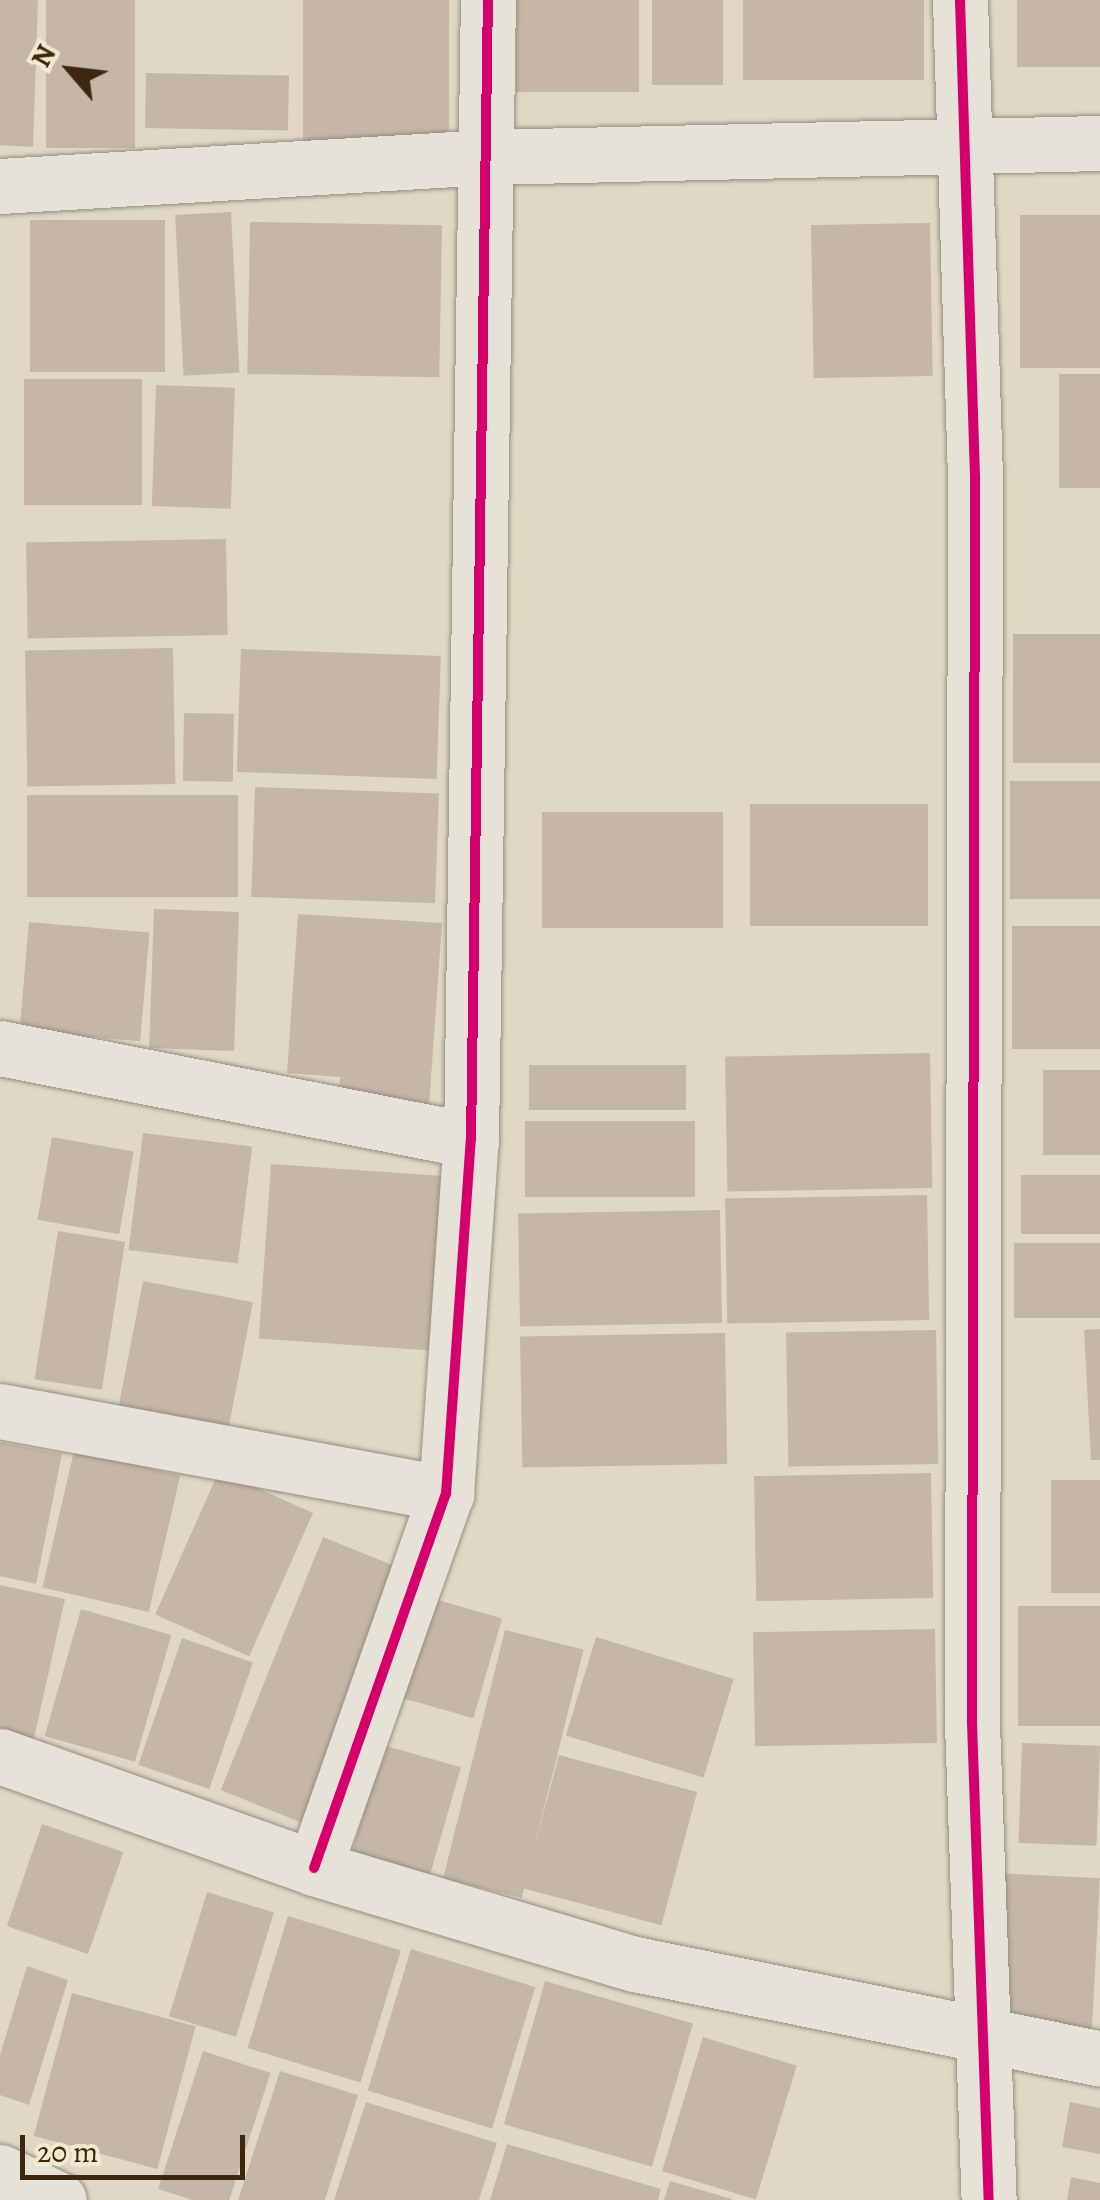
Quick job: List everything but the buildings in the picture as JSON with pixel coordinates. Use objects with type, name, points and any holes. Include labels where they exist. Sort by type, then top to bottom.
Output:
[{"type":"street","points":[[314,1868],[446,1494],[471,1140],[488,0]]},
{"type":"street","points":[[960,0],[961,144],[975,478],[977,2037],[989,2200]]},
{"type":"street","points":[[0,186],[488,157],[1100,143]]},
{"type":"street","points":[[0,1048],[471,1140]]},
{"type":"street","points":[[0,1411],[446,1494]]},
{"type":"street","points":[[0,1756],[314,1868],[635,1964],[977,2037],[1100,2059]]},
{"type":"street","points":[[0,2172],[58,2200]]},
{"type":"cycle path","points":[[314,1868],[446,1494],[471,1140],[488,0]]},
{"type":"cycle path","points":[[960,0],[975,478],[972,1723],[989,2200]]}]
